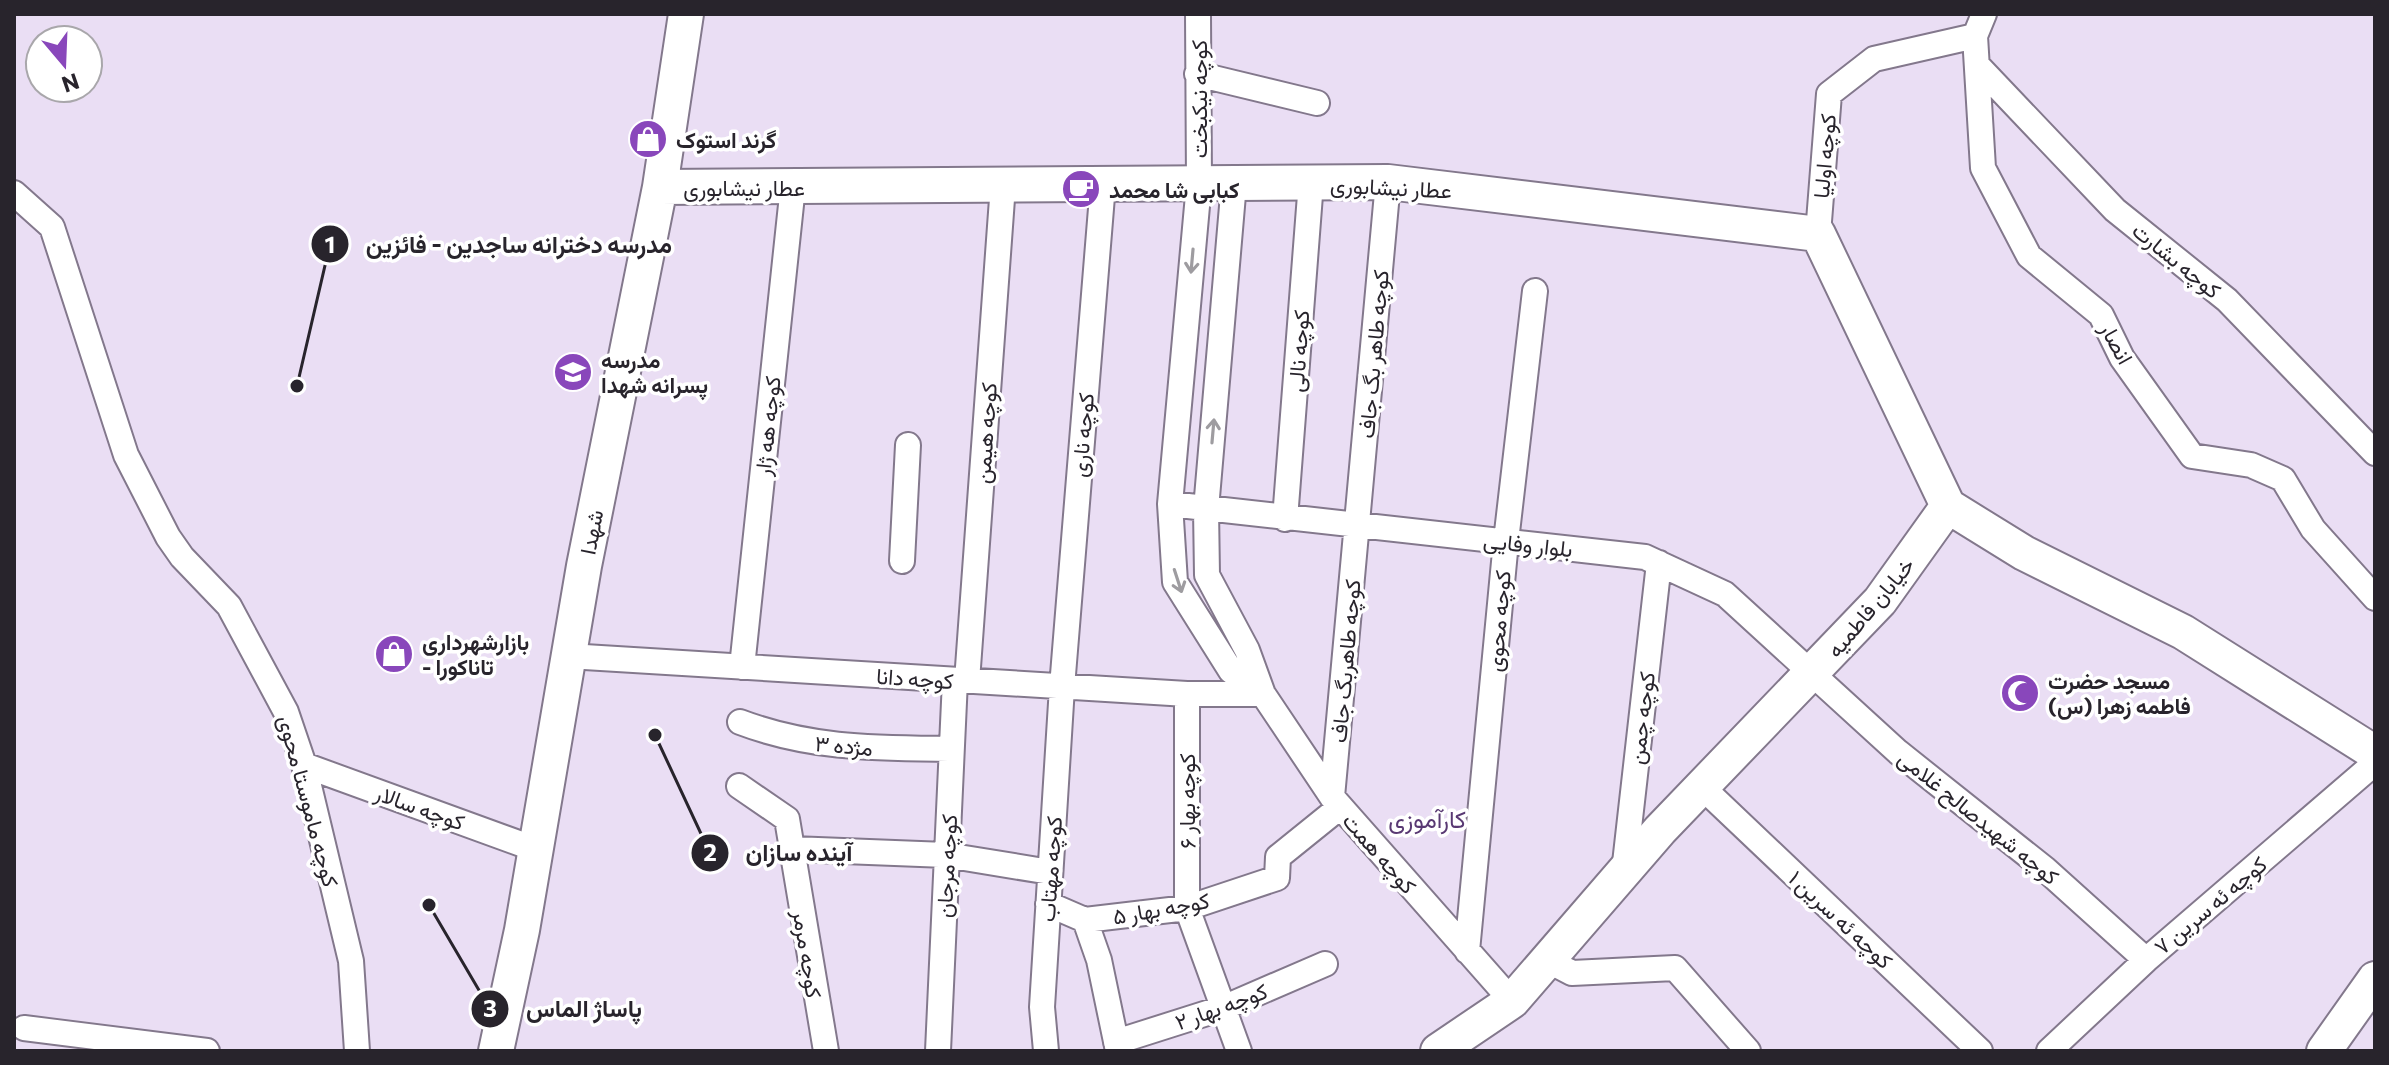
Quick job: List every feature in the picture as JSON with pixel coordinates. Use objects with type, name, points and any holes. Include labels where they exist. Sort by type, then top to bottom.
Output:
[{"type":"street","name":"شهدا","points":[[496,1051],[568,656],[660,187],[686,14]]},
{"type":"street","name":"کوچه نیکبخت","points":[[1198,14],[1199,184]]},
{"type":"street","name":"انصار","points":[[1980,25],[1983,168],[2029,256],[2101,315],[2122,358],[2192,456],[2251,465],[2283,479],[2313,529],[2375,598]]},
{"type":"street","name":"کوچه اولیا","points":[[1818,234],[1829,94],[1874,59],[1980,25]]},
{"type":"street","name":"کوچه بشارت","points":[[1979,67],[2115,210],[2227,300],[2375,453]]},
{"type":"street","points":[[1197,74],[1317,103]]},
{"type":"street","name":"کوچه نالی","points":[[1285,519],[1311,182]]},
{"type":"street","name":"عطار نیشابوری","points":[[660,187],[1388,182],[1818,234]]},
{"type":"street","name":"کوچه طاهر بگ جاف","points":[[1358,525],[1388,182]]},
{"type":"street","points":[[1206,509],[1234,183]]},
{"type":"street","name":"کوچه ناری","points":[[1062,687],[1103,184]]},
{"type":"street","points":[[1170,504],[1199,184]]},
{"type":"street","name":"کوچه هیمن","points":[[961,681],[1003,185]]},
{"type":"street","name":"کوچه هه ژار","points":[[742,667],[793,186]]},
{"type":"street","name":"کوچه ماموستا محوی","points":[[14,193],[52,227],[126,455],[168,537],[182,557],[229,606],[265,669],[304,765],[351,961],[357,1051]]},
{"type":"street","points":[[1818,234],[1948,506],[2024,553],[2183,632],[2375,753]]},
{"type":"street","name":"کوچه محوی","points":[[1467,951],[1506,541],[1535,291]]},
{"type":"street","points":[[902,561],[908,445]]},
{"type":"street","name":"بلوار وفایی","points":[[1170,504],[1645,557],[1725,594],[1815,672]]},
{"type":"street","name":"کوچه همت","points":[[1170,504],[1175,582],[1231,671],[1263,694]]},
{"type":"street","name":"خیابان فاطمیه","points":[[1438,1051],[1512,1001],[1702,787],[1880,601],[1948,506]]},
{"type":"street","name":"کوچه همت","points":[[1206,509],[1207,575],[1247,650],[1263,694],[1336,802],[1512,1001]]},
{"type":"street","name":"کوچه طاهربگ جاف","points":[[1336,802],[1358,525]]},
{"type":"street","name":"کوچه چمن","points":[[1624,872],[1659,563]]},
{"type":"street","name":"کوچه دانا","points":[[568,656],[1187,694],[1263,694]]},
{"type":"street","name":"کوچه شهیدصالح غلامی","points":[[1815,672],[1898,752],[2045,869],[2146,960]]},
{"type":"street","name":"کوچه مرجان","points":[[938,1051],[951,749],[961,681]]},
{"type":"street","name":"کوچه مهتاب","points":[[1046,1051],[1042,1007],[1062,687]]},
{"type":"street","name":"کوچه بهار ۶","points":[[1187,694],[1187,908],[1239,1051]]},
{"type":"street","name":"مژده ۳","points":[[740,722],[781,737],[847,747],[951,749]]},
{"type":"street","name":"کوچه ئه سرین ۷","points":[[2049,1051],[2146,960],[2375,763]]},
{"type":"street","name":"کوچه سالار","points":[[304,765],[535,849]]},
{"type":"street","name":"کوچه مرمر","points":[[739,786],[787,819],[826,1051]]},
{"type":"street","name":"کوچه ئه سرین ۱","points":[[1702,787],[1980,1051]]},
{"type":"street","name":"کوچه بهار ۵","points":[[1085,920],[1187,908],[1277,878],[1278,857],[1336,802]]},
{"type":"street","points":[[792,849],[946,855],[1050,872]]},
{"type":"street","points":[[1048,904],[1085,920],[1099,960],[1117,1046]]},
{"type":"street","points":[[1547,960],[1572,973],[1675,968],[1748,1051]]},
{"type":"street","name":"کوچه بهار ۲","points":[[1117,1046],[1223,1008],[1325,964]]},
{"type":"street","points":[[2324,1051],[2375,979]]},
{"type":"street","points":[[2354,1051],[2375,1021]]},
{"type":"street","points":[[24,1028],[207,1051]]},
{"type":"place","name":"گرند استوک","points":[[648,139]]},
{"type":"place","name":"کبابی شا محمد","points":[[1081,189]]},
{"type":"place","name":"مدرسه پسرانه شهدا","points":[[573,372]]},
{"type":"place","name":"مدرسه دخترانه ساجدین - فائزین","points":[[297,386]]},
{"type":"place","name":"بازارشهرداری - تاناکورا","points":[[394,654]]},
{"type":"place","name":"مسجد حضرت فاطمه زهرا (س)","points":[[2020,693]]},
{"type":"place","name":"آینده سازان","points":[[655,735]]},
{"type":"place","name":"پاساژ الماس","points":[[429,905]]},
{"type":"district","name":"کارآموزی","points":[[1427,818]]}]
